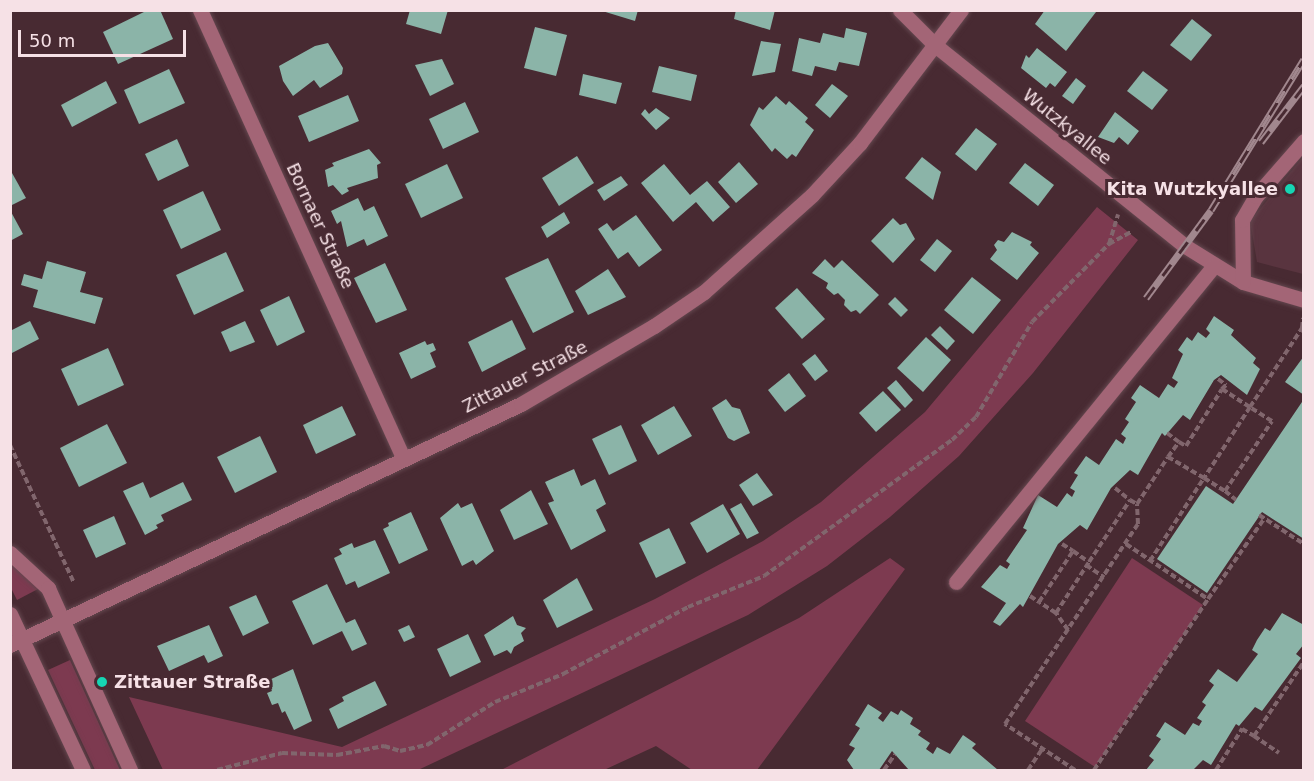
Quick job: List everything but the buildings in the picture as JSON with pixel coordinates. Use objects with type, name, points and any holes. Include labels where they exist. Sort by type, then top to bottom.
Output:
[{"type":"street","name":"Bornaer Straße","points":[[200,10],[403,457]]},
{"type":"street","name":"Wutzkyallee","points":[[900,10],[934,45],[1214,266],[1243,282],[1304,300]]},
{"type":"street","name":"Zittauer Straße","points":[[17,642],[403,457],[521,404],[582,371],[704,292],[812,195],[860,143],[961,10]]},
{"type":"street","points":[[1243,282],[1242,220],[1256,196],[1304,141]]},
{"type":"street","points":[[956,582],[1214,266]]},
{"type":"street","points":[[10,553],[48,588],[130,771]]},
{"type":"street","points":[[10,614],[17,642],[83,771]]},
{"type":"path","points":[[1109,244],[1115,218]]},
{"type":"path","points":[[217,771],[282,753],[337,754],[384,746],[399,751],[427,745],[495,702],[563,674],[688,607],[764,576],[968,425],[1032,322],[1109,244],[1132,231]]},
{"type":"path","points":[[1150,561],[1302,328],[1304,318]]},
{"type":"path","points":[[1167,433],[1185,446],[1226,384],[1218,379]]},
{"type":"path","points":[[1222,389],[1272,421],[1224,491]]},
{"type":"path","points":[[1075,771],[1005,724],[1126,544],[1138,524],[1137,504],[1179,442]]},
{"type":"path","points":[[10,445],[74,583]]},
{"type":"path","points":[[1168,457],[1236,500]]},
{"type":"path","points":[[1115,488],[1137,504]]},
{"type":"path","points":[[1056,613],[1130,500]]},
{"type":"path","points":[[1259,515],[1304,544]]},
{"type":"path","points":[[1094,771],[1264,519]]},
{"type":"path","points":[[1062,544],[1104,577]]},
{"type":"path","points":[[1126,544],[1208,599]]},
{"type":"path","points":[[1040,602],[1073,551]]},
{"type":"path","points":[[1030,596],[1056,613],[1068,630]]},
{"type":"path","points":[[1254,736],[1304,662]]},
{"type":"path","points":[[1216,771],[1242,729],[1279,753]]},
{"type":"path","points":[[1028,771],[1042,749]]},
{"type":"path","points":[[884,771],[895,754]]},
{"type":"shaded area","name":"Kita Wutzkyallee","points":[[1303,157],[1303,274],[1257,262],[1250,221]]},
{"type":"shaded area","points":[[1097,207],[1138,240],[1033,373],[959,456],[890,517],[827,566],[748,615],[418,770],[163,770],[129,697],[342,747],[655,599],[763,541],[821,502],[925,412]]},
{"type":"shaded area","points":[[890,558],[905,569],[757,770],[692,770],[656,746],[604,770],[501,770],[799,618]]},
{"type":"shaded area","points":[[1132,558],[1203,605],[1095,767],[1025,721]]},
{"type":"shaded area","points":[[11,562],[36,584],[38,589],[17,600],[11,588]]},
{"type":"shaded area","points":[[70,660],[120,770],[95,770],[48,670]]},
{"type":"railway","points":[[1146,298],[1211,210],[1304,59]]},
{"type":"railway","points":[[1261,142],[1304,86]]},
{"type":"place","name":"Kita Wutzkyallee","points":[[1290,189]]},
{"type":"place","name":"Zittauer Straße","points":[[102,682]]}]
